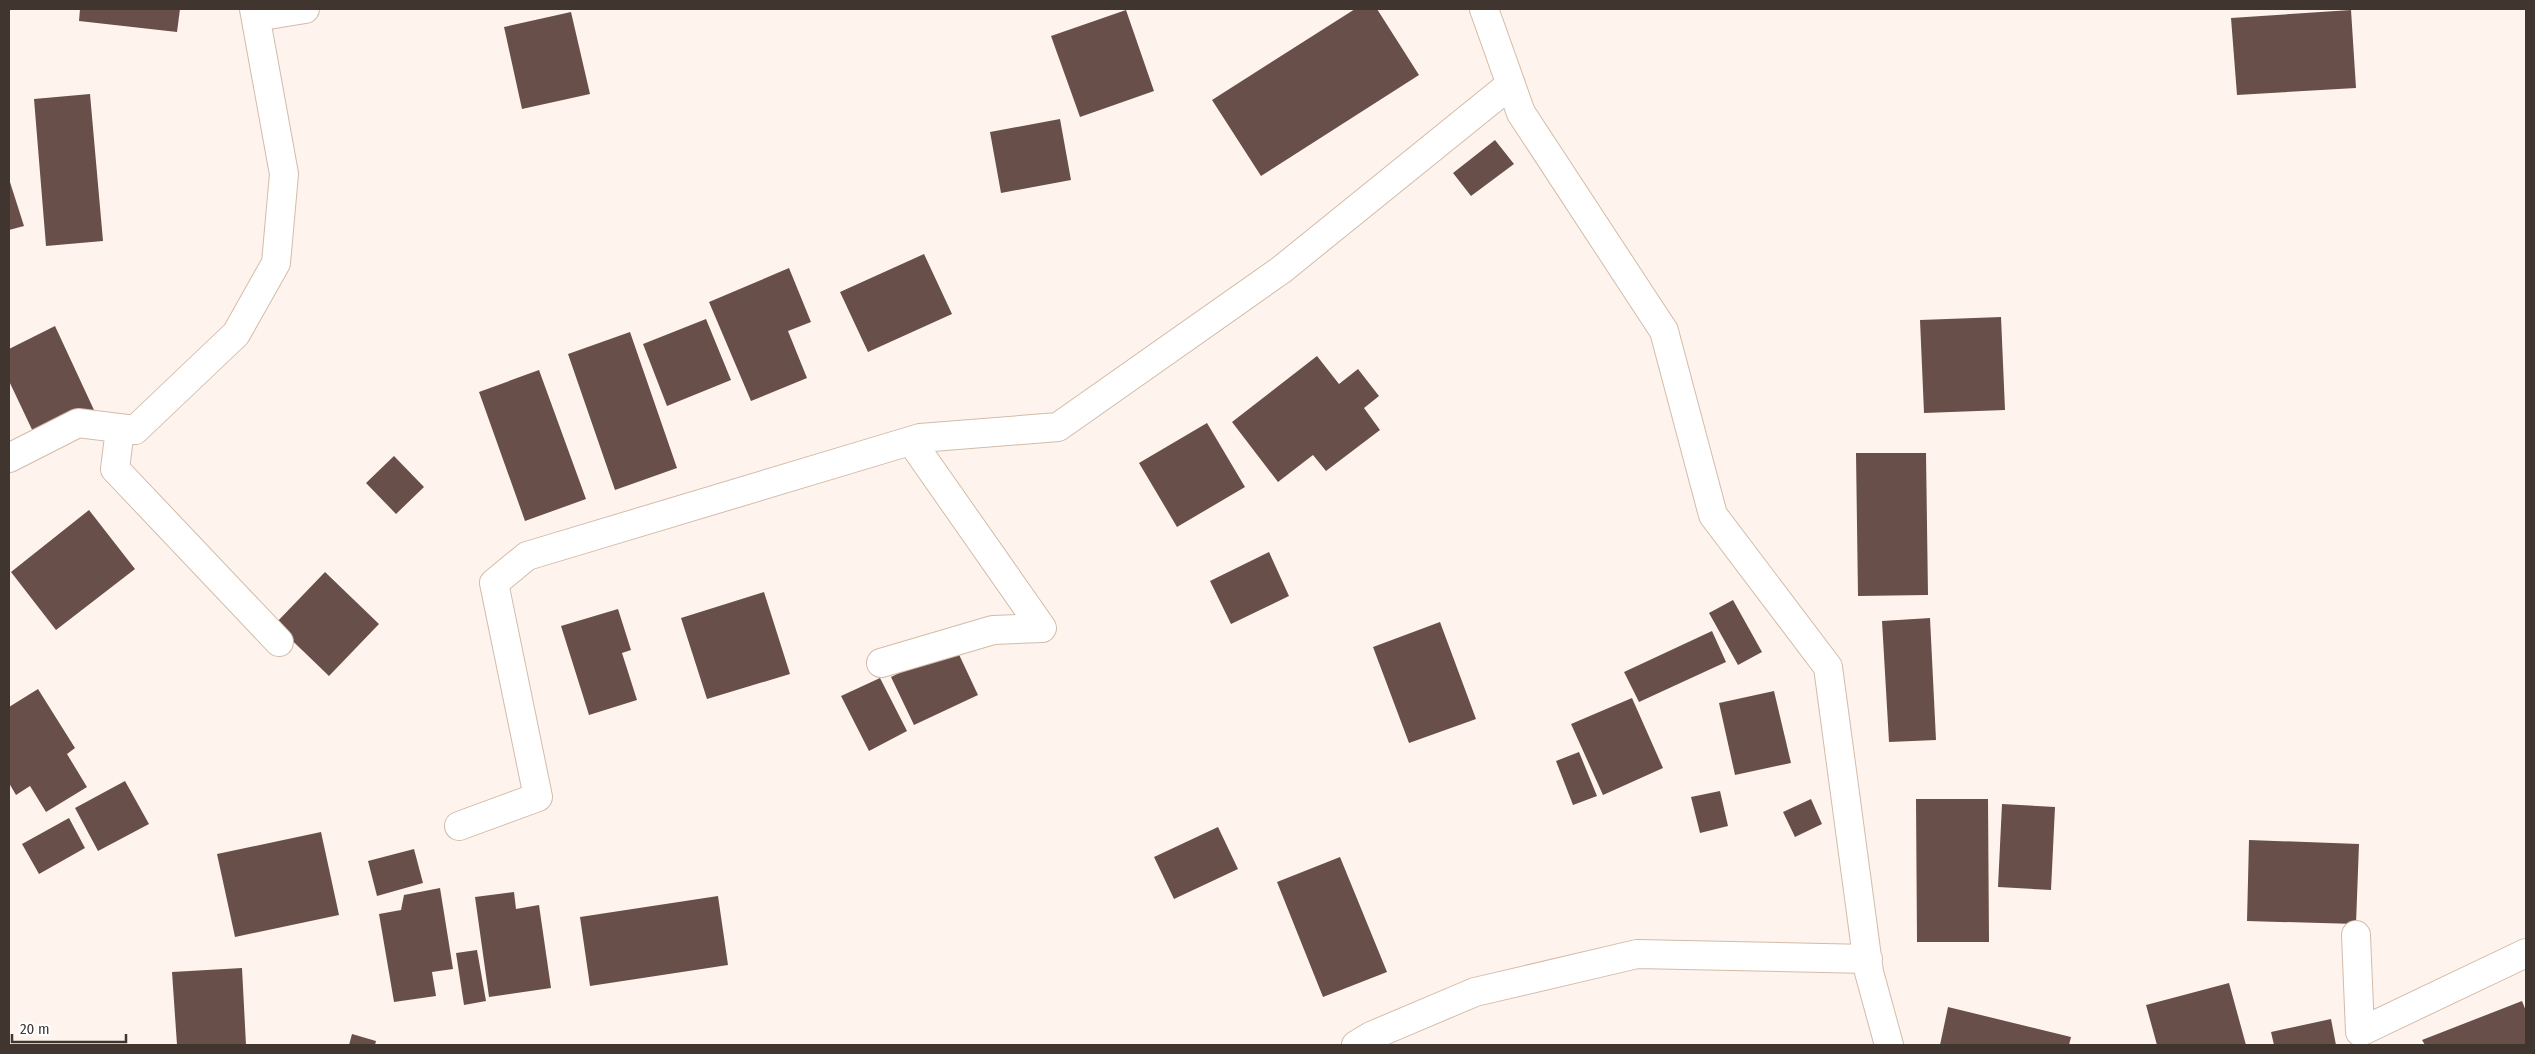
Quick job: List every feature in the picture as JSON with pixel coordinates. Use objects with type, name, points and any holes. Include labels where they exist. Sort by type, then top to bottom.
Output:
[{"type":"street","points":[[9,458],[78,423],[135,430],[236,334],[276,263],[284,174],[255,13],[305,9]]},
{"type":"street","points":[[1484,9],[1521,113],[1664,331],[1713,515],[1828,667],[1868,959],[1890,1045]]},
{"type":"street","points":[[459,826],[538,797],[494,583],[527,556],[911,441],[1058,427],[1281,270],[1510,84]]},
{"type":"street","points":[[120,429],[115,469],[279,642]]},
{"type":"street","points":[[881,663],[993,630],[1042,628],[911,441]]},
{"type":"street","points":[[2356,935],[2360,1032],[2526,953]]},
{"type":"street","points":[[1356,1045],[1371,1036],[1475,992],[1638,954],[1868,959]]},
{"type":"building","points":[[80,9],[180,9],[177,32],[79,21]]},
{"type":"building","points":[[1355,9],[1377,9],[1419,75],[1261,176],[1212,100]]},
{"type":"building","points":[[1126,10],[1154,91],[1080,117],[1051,36]]},
{"type":"building","points":[[2351,10],[2356,88],[2237,95],[2231,18]]},
{"type":"building","points":[[571,12],[590,94],[522,109],[504,27]]},
{"type":"building","points":[[90,94],[103,241],[46,246],[34,99]]},
{"type":"building","points":[[1060,119],[1071,180],[1001,193],[990,132]]},
{"type":"building","points":[[1495,140],[1514,164],[1471,196],[1453,173]]},
{"type":"building","points":[[9,179],[24,226],[9,230]]},
{"type":"building","points":[[924,254],[952,314],[868,352],[840,292]]},
{"type":"building","points":[[789,268],[811,322],[788,331],[807,378],[751,401],[709,302]]},
{"type":"building","points":[[2001,317],[2005,410],[1924,413],[1920,320]]},
{"type":"building","points":[[706,319],[731,380],[667,406],[643,344]]},
{"type":"building","points":[[55,326],[94,410],[36,438],[9,381],[9,349]]},
{"type":"building","points":[[630,332],[677,468],[615,490],[568,354]]},
{"type":"building","points":[[1317,356],[1339,384],[1358,369],[1379,396],[1364,408],[1380,430],[1326,471],[1313,455],[1278,482],[1232,422]]},
{"type":"building","points":[[539,370],[586,499],[525,521],[479,392]]},
{"type":"building","points":[[1207,423],[1245,487],[1177,527],[1139,463]]},
{"type":"building","points":[[1856,453],[1926,453],[1928,595],[1858,596]]},
{"type":"building","points":[[394,456],[424,487],[396,514],[366,483]]},
{"type":"building","points":[[89,510],[135,569],[56,630],[11,572]]},
{"type":"building","points":[[1269,552],[1289,596],[1231,624],[1210,581]]},
{"type":"building","points":[[325,572],[379,624],[329,676],[275,624]]},
{"type":"building","points":[[764,592],[790,674],[707,699],[681,618]]},
{"type":"building","points":[[1733,600],[1762,652],[1738,665],[1709,613]]},
{"type":"building","points":[[618,609],[631,650],[622,653],[637,700],[589,715],[561,626]]},
{"type":"building","points":[[1930,618],[1936,740],[1889,742],[1882,621]]},
{"type":"building","points":[[1440,622],[1476,719],[1409,743],[1373,647]]},
{"type":"building","points":[[1712,631],[1726,662],[1639,702],[1624,672]]},
{"type":"building","points":[[955,646],[978,695],[914,725],[891,677]]},
{"type":"building","points":[[880,678],[907,731],[869,751],[841,696]]},
{"type":"building","points":[[38,689],[75,748],[67,754],[87,787],[46,812],[30,786],[16,795],[9,783],[9,707]]},
{"type":"building","points":[[1774,691],[1791,763],[1735,775],[1719,703]]},
{"type":"building","points":[[1632,698],[1663,768],[1603,795],[1571,724]]},
{"type":"building","points":[[1579,752],[1597,796],[1573,805],[1556,761]]},
{"type":"building","points":[[125,781],[149,824],[98,851],[75,808]]},
{"type":"building","points":[[1720,791],[1728,826],[1700,833],[1691,797]]},
{"type":"building","points":[[1811,799],[1822,824],[1795,837],[1783,812]]},
{"type":"building","points":[[1916,799],[1988,799],[1989,942],[1917,942]]},
{"type":"building","points":[[2002,804],[2055,807],[2051,890],[1998,887]]},
{"type":"building","points":[[69,818],[85,848],[39,874],[22,844]]},
{"type":"building","points":[[1218,827],[1238,869],[1174,899],[1154,857]]},
{"type":"building","points":[[321,832],[339,915],[235,937],[217,854]]},
{"type":"building","points":[[2249,840],[2359,844],[2356,924],[2247,921]]},
{"type":"building","points":[[414,849],[423,883],[377,896],[368,861]]},
{"type":"building","points":[[1340,857],[1387,972],[1323,997],[1277,882]]},
{"type":"building","points":[[440,888],[453,969],[432,972],[436,996],[394,1002],[379,914],[401,910],[404,895]]},
{"type":"building","points":[[514,892],[516,909],[539,905],[551,988],[489,997],[475,897]]},
{"type":"building","points":[[718,896],[728,965],[590,986],[580,917]]},
{"type":"building","points":[[477,950],[486,1001],[464,1005],[456,953]]},
{"type":"building","points":[[242,968],[246,1045],[177,1045],[172,972]]},
{"type":"building","points":[[2229,983],[2246,1045],[2157,1045],[2146,1005]]},
{"type":"building","points":[[2522,1001],[2526,1011],[2526,1045],[2425,1045],[2422,1040]]},
{"type":"building","points":[[1948,1007],[2071,1037],[2069,1045],[1940,1045]]},
{"type":"building","points":[[2331,1019],[2336,1045],[2274,1045],[2271,1032]]},
{"type":"building","points":[[352,1034],[376,1041],[375,1045],[349,1045]]}]
